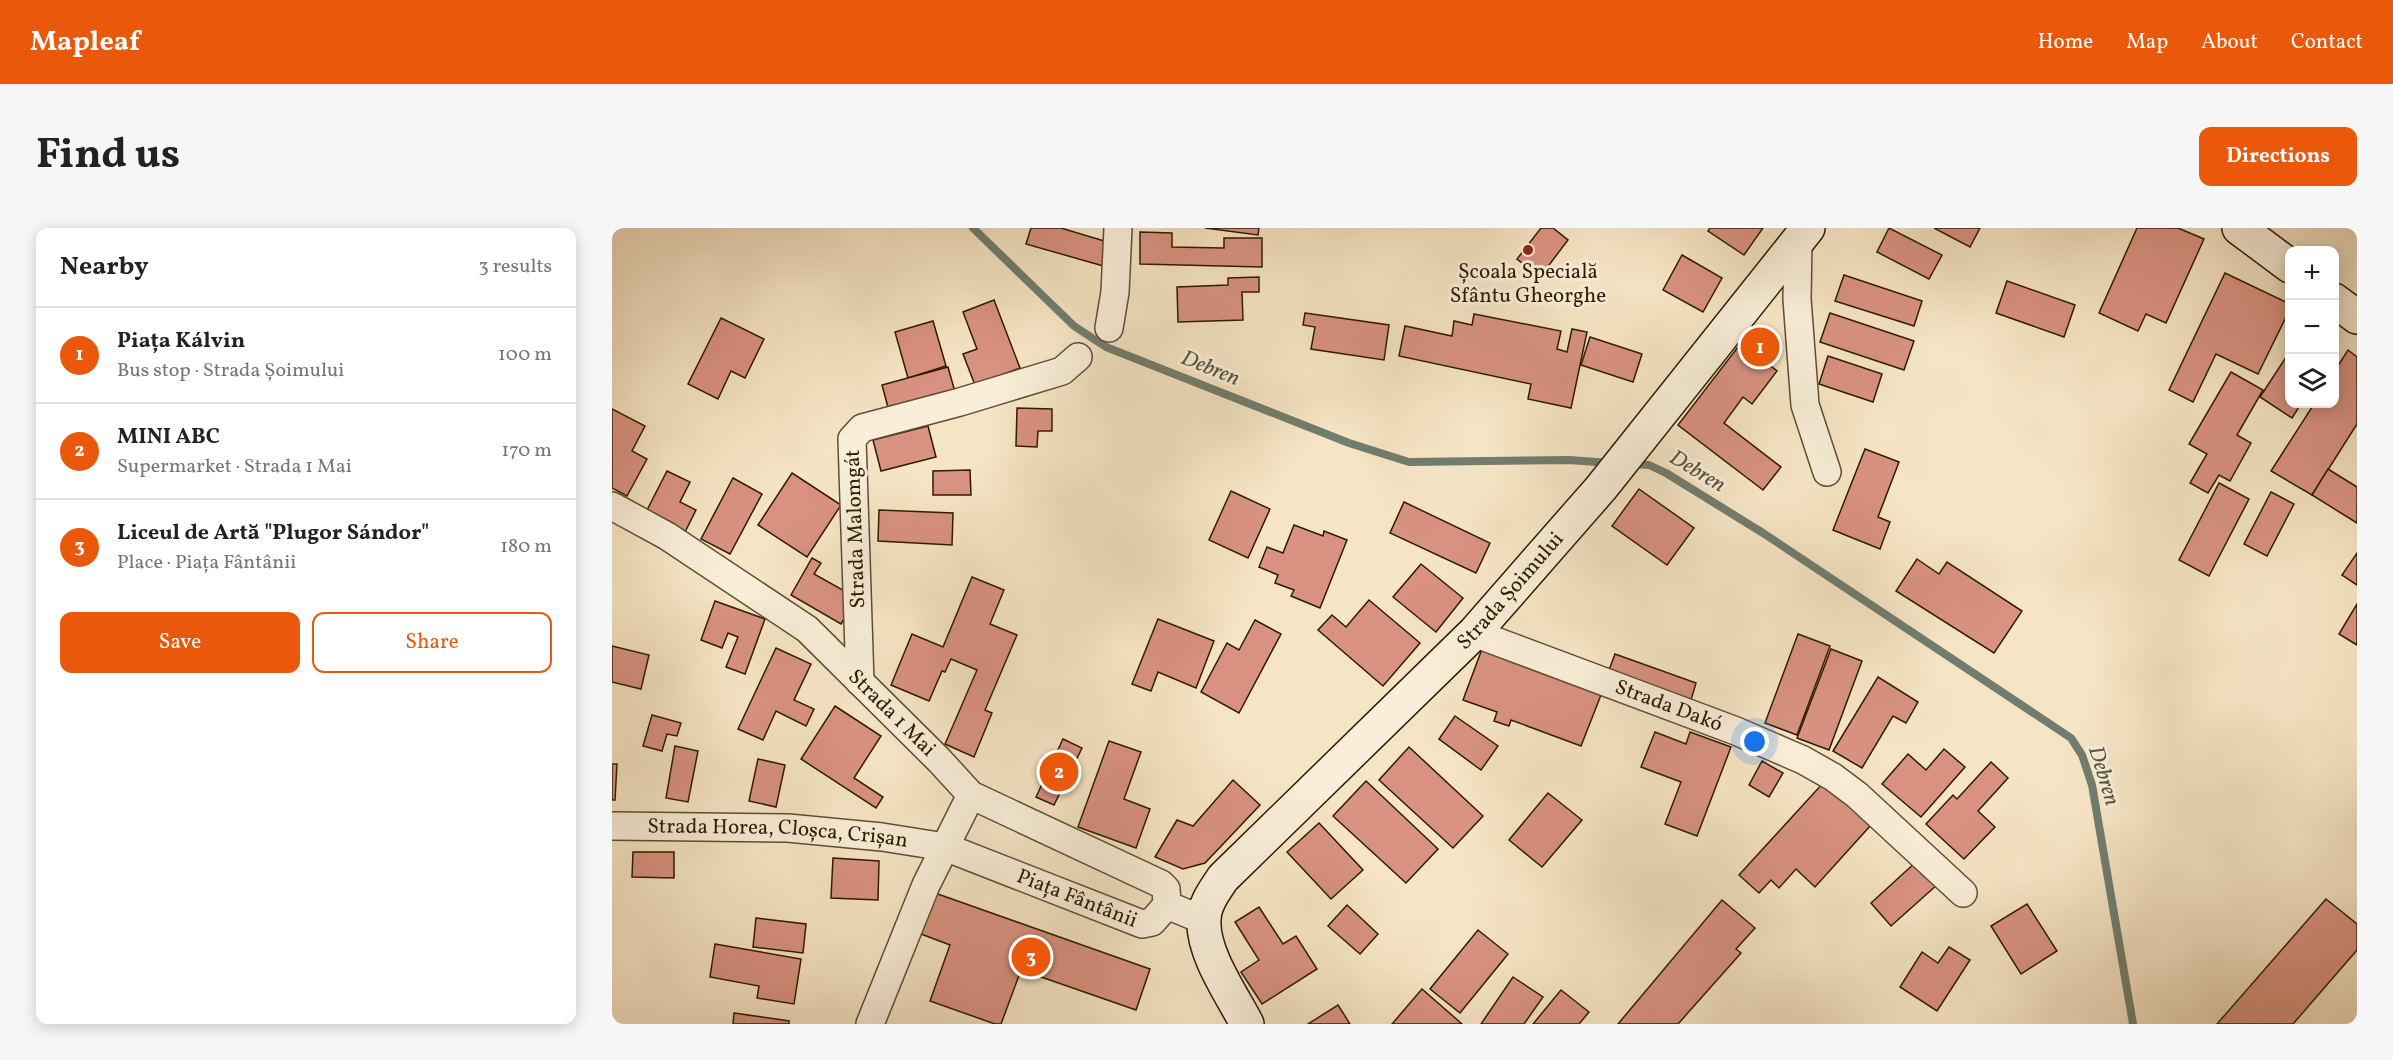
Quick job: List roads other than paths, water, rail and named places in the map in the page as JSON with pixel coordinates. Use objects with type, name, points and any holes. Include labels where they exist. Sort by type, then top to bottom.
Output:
[{"type":"main road","points":[[2239,228],[2285,263]]},
{"type":"main road","name":"Strada Șoimului","points":[[1203,920],[1209,899],[1223,878],[1474,633],[1601,488],[1803,234]]},
{"type":"main road","points":[[2339,304],[2357,317]]},
{"type":"main road","points":[[1203,920],[1208,947],[1247,1024]]},
{"type":"street","points":[[1109,328],[1115,292],[1118,228]]},
{"type":"street","name":"Strada Șoimului","points":[[1803,234],[1797,299],[1805,405],[1827,472]]},
{"type":"street","name":"Strada Malomgát","points":[[860,682],[852,439],[862,428],[960,402],[1062,371],[1078,357]]},
{"type":"street","name":"Strada 1 Mai","points":[[612,506],[667,536],[807,630],[939,760],[970,795],[1161,884],[1166,889],[1167,905]]},
{"type":"street","name":"Strada Dakó","points":[[1474,633],[1736,731],[1803,760],[1833,777],[1857,795],[1963,892]]},
{"type":"street","points":[[870,1024],[926,885],[970,795]]},
{"type":"street","name":"Strada Horea, Cloșca, Crișan","points":[[612,826],[788,828],[882,837],[945,847]]},
{"type":"street","name":"Piața Fântânii","points":[[945,847],[1142,924],[1152,922],[1167,905],[1203,920]]},
{"type":"waterway","name":"Debren","points":[[973,228],[1074,326],[1106,347],[1349,443],[1409,462],[1569,460],[1610,463]]},
{"type":"waterway","name":"Debren","points":[[1632,464],[1649,465],[1666,473],[1763,533],[2071,738],[2082,755],[2092,785],[2133,1024]]},
{"type":"place","name":"Școala Specială Sfântu Gheorghe","points":[[1528,250]]},
{"type":"place","name":"Piața Kálvin","points":[[1760,347]]},
{"type":"place","name":"MINI ABC","points":[[1059,772]]},
{"type":"place","name":"Liceul de Artă \"Plugor Sándor\"","points":[[1031,957]]}]
